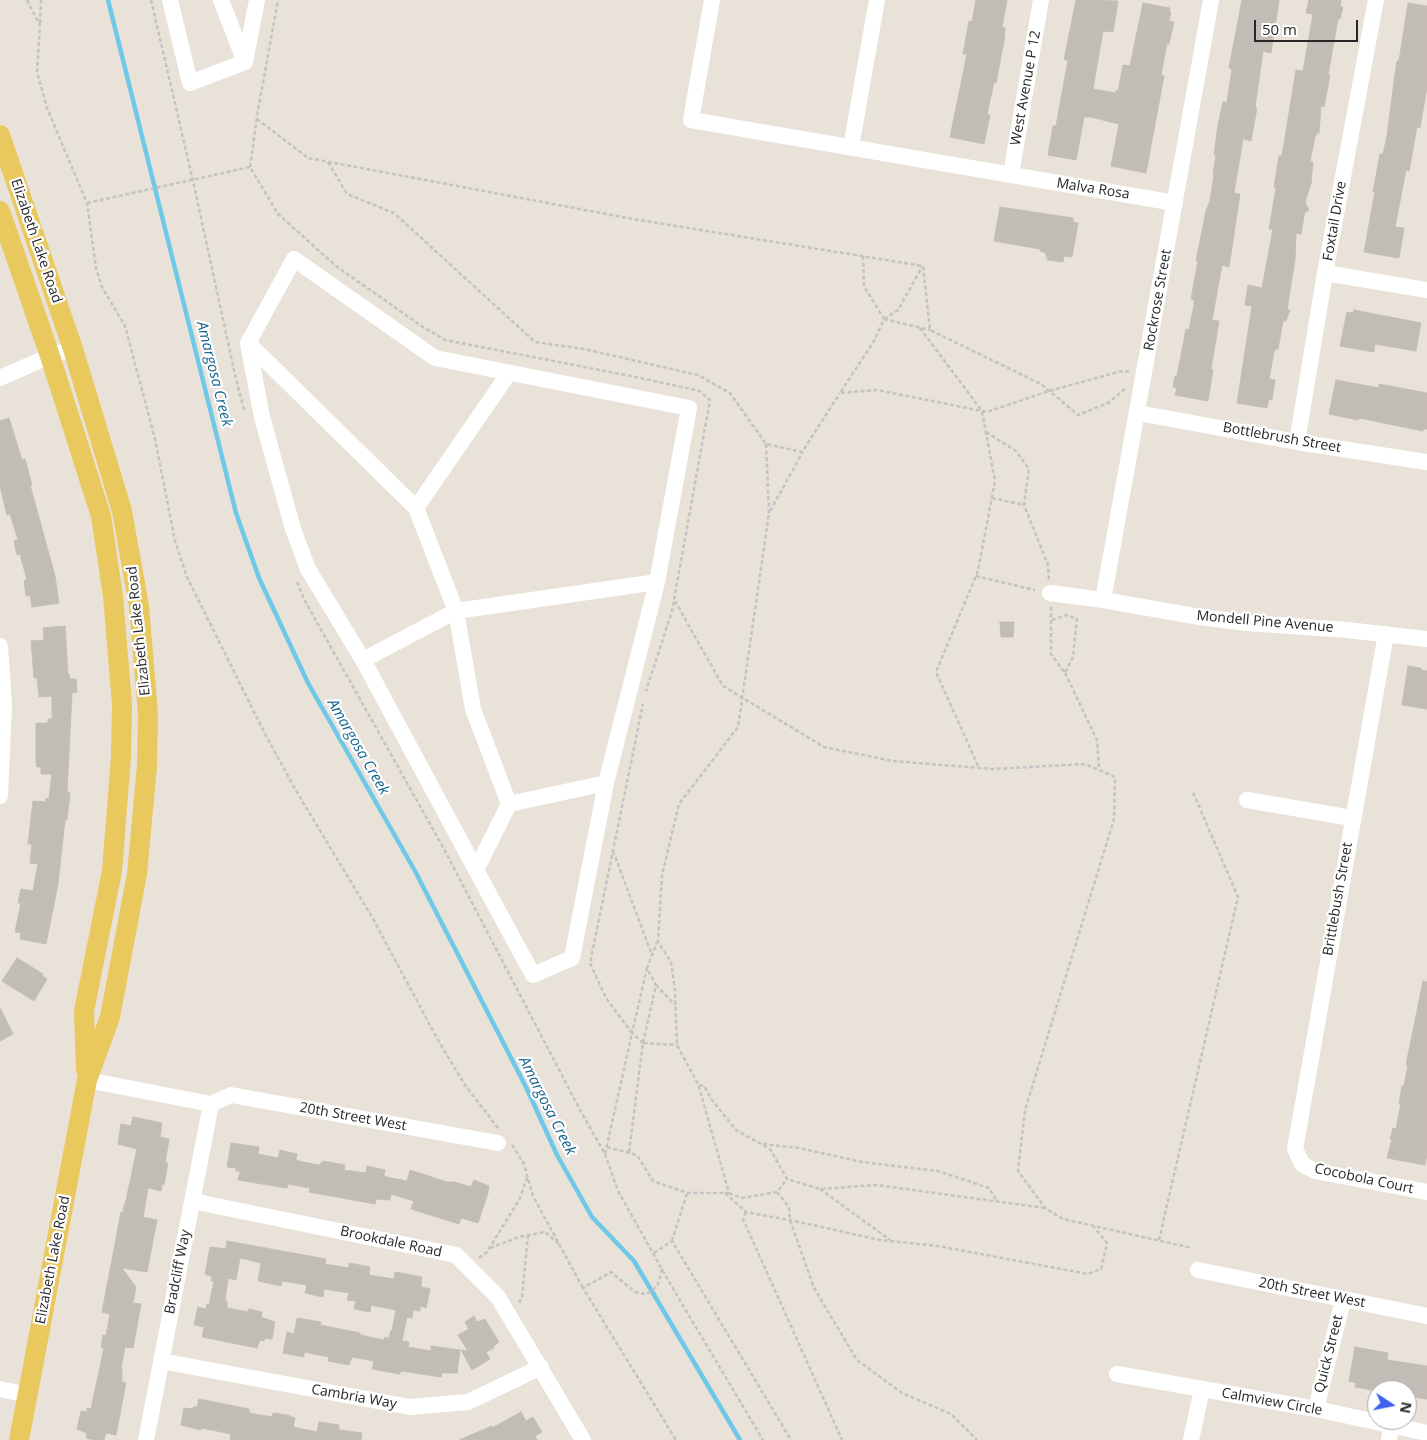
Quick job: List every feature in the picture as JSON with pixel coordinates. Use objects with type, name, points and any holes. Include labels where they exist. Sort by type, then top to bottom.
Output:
[{"type":"main road","name":"Elizabeth Lake Road","points":[[0,135],[73,349],[122,510],[139,606],[148,714],[147,766],[137,874],[110,1017],[87,1080],[19,1440]]},
{"type":"main road","name":"Elizabeth Lake Road","points":[[0,211],[50,356],[101,516],[113,596],[122,705],[121,757],[112,871],[84,1011],[87,1080]]},
{"type":"street","points":[[170,0],[190,83],[245,62]]},
{"type":"street","points":[[221,0],[245,62]]},
{"type":"street","points":[[245,62],[257,0]]},
{"type":"street","name":"Malva Rosa","points":[[712,0],[691,120],[1175,203]]},
{"type":"street","points":[[851,147],[877,0]]},
{"type":"street","name":"West Avenue P 12","points":[[1011,176],[1041,0]]},
{"type":"street","name":"Rockrose Street","points":[[1104,600],[1211,0]]},
{"type":"street","name":"Foxtail Drive","points":[[1297,442],[1325,273],[1376,0]]},
{"type":"street","points":[[294,259],[435,358],[509,373],[689,408],[657,582],[606,784],[572,958],[533,975],[363,660],[308,569],[293,529],[262,417],[248,343],[294,259]]},
{"type":"street","points":[[1325,273],[1427,290]]},
{"type":"street","points":[[248,343],[416,508],[456,611],[473,709],[509,804],[476,870]]},
{"type":"street","points":[[0,378],[50,356],[73,349]]},
{"type":"street","points":[[416,508],[509,373]]},
{"type":"street","name":"Bottlebrush Street","points":[[1138,413],[1297,442],[1427,462]]},
{"type":"street","points":[[363,660],[456,611],[657,582]]},
{"type":"street","name":"Mondell Pine Avenue","points":[[1050,593],[1247,623],[1347,630],[1427,639]]},
{"type":"street","name":"Brittlebush Street","points":[[1302,1164],[1295,1150],[1352,818],[1386,634]]},
{"type":"street","points":[[0,646],[4,705],[0,785]]},
{"type":"street","points":[[509,804],[606,784]]},
{"type":"street","points":[[1247,800],[1352,818]]},
{"type":"street","points":[[87,1080],[210,1104]]},
{"type":"street","name":"20th Street West","points":[[210,1104],[230,1096],[499,1136]]},
{"type":"street","name":"Bradcliff Way","points":[[146,1440],[210,1104]]},
{"type":"street","name":"Cocobola Court","points":[[1302,1164],[1314,1171],[1427,1192]]},
{"type":"street","name":"Brookdale Road","points":[[192,1201],[456,1255],[498,1297],[583,1440]]},
{"type":"street","name":"20th Street West","points":[[1198,1270],[1427,1316]]},
{"type":"street","name":"Quick Street","points":[[1316,1409],[1343,1300]]},
{"type":"street","name":"Cambria Way","points":[[161,1362],[410,1407],[468,1402],[541,1367]]},
{"type":"street","name":"Calmview Circle","points":[[1117,1374],[1316,1409],[1390,1433],[1427,1433]]},
{"type":"street","points":[[0,1389],[28,1395]]},
{"type":"street","points":[[1191,1440],[1202,1389]]},
{"type":"path","points":[[27,0],[40,25]]},
{"type":"path","points":[[41,0],[37,72],[46,108],[86,203],[96,268],[102,287],[126,326],[155,439],[175,541],[187,577],[264,732],[295,789],[372,916],[439,1042],[499,1136],[512,1144],[524,1164],[533,1196],[584,1288],[676,1440]]},
{"type":"path","points":[[151,0],[246,416]]},
{"type":"path","points":[[250,167],[278,0]]},
{"type":"path","points":[[257,119],[308,158],[634,219],[923,266]]},
{"type":"path","points":[[328,162],[347,194],[394,212],[536,342],[584,349],[698,374],[730,393],[766,444],[769,513],[738,727],[679,804],[662,875],[658,942],[647,968],[632,1033],[643,1043],[677,1045]]},
{"type":"path","points":[[86,203],[238,170]]},
{"type":"path","points":[[863,256],[864,286],[884,319],[930,330],[1041,384],[1078,415],[1108,403],[1145,373]]},
{"type":"path","points":[[769,513],[802,452],[874,341],[884,319],[898,310],[923,266]]},
{"type":"path","points":[[923,266],[930,330]]},
{"type":"path","points":[[920,328],[982,411],[995,481],[976,576],[936,672],[979,768]]},
{"type":"path","points":[[840,393],[877,390],[987,412],[1049,391],[1122,371],[1145,373]]},
{"type":"path","points":[[986,432],[1016,452],[1029,469],[1024,505],[1048,565],[1052,620],[1051,654],[1065,673],[1097,740],[1099,770]]},
{"type":"path","points":[[766,444],[802,452]]},
{"type":"path","points":[[992,498],[1024,505]]},
{"type":"path","points":[[294,574],[305,601],[444,849],[579,1108]]},
{"type":"path","points":[[976,576],[1050,593]]},
{"type":"path","points":[[674,600],[723,686],[824,747],[892,762],[994,769],[1085,764],[1115,776],[1114,819],[1025,1110],[1018,1171],[1044,1208]]},
{"type":"path","points":[[1052,620],[1066,615],[1077,619],[1073,658],[1065,673]]},
{"type":"path","points":[[1158,1240],[1238,897],[1192,790]]},
{"type":"path","points":[[612,850],[652,955]]},
{"type":"path","points":[[658,942],[671,962],[677,1045],[698,1084],[727,1193],[746,1212],[891,1241],[938,1246],[1088,1274],[1101,1269],[1106,1243],[1094,1226]]},
{"type":"path","points":[[647,968],[656,985],[675,1005]]},
{"type":"path","points":[[629,1152],[643,1043],[656,985]]},
{"type":"path","points":[[698,1084],[704,1086],[712,1100],[736,1130],[770,1149],[787,1179],[820,1189],[891,1241]]},
{"type":"path","points":[[762,1143],[799,1148],[862,1162],[938,1171],[989,1188],[997,1201]]},
{"type":"path","points":[[607,1147],[637,1155],[652,1181],[688,1193],[727,1193],[742,1198],[777,1192],[787,1179]]},
{"type":"path","points":[[605,1154],[618,1191],[763,1440]]},
{"type":"path","points":[[468,1266],[488,1249],[519,1200],[528,1177]]},
{"type":"path","points":[[820,1189],[876,1186],[1044,1208],[1063,1219],[1192,1248]]},
{"type":"path","points":[[777,1192],[789,1207],[790,1220],[814,1288],[857,1360],[902,1393],[951,1414],[977,1440]]},
{"type":"path","points":[[653,1253],[672,1241],[688,1193]]},
{"type":"path","points":[[746,1212],[743,1219],[842,1440]]},
{"type":"path","points":[[488,1249],[519,1237],[545,1232],[561,1246]]},
{"type":"path","points":[[510,1317],[522,1297],[528,1235]]},
{"type":"path","points":[[672,1241],[791,1440]]},
{"type":"path","points":[[584,1288],[611,1272],[635,1292],[645,1294],[652,1291],[658,1284],[662,1268]]},
{"type":"building","points":[[976,0],[1007,0],[1002,27],[1005,28],[1004,41],[996,83],[994,82],[987,114],[990,115],[984,144],[950,137],[967,54],[963,54],[969,21],[972,22]]},
{"type":"building","points":[[1076,0],[1118,1],[1113,32],[1103,31],[1093,89],[1116,93],[1123,65],[1130,66],[1143,3],[1170,8],[1169,21],[1174,22],[1169,44],[1167,44],[1161,75],[1164,76],[1146,173],[1111,166],[1119,124],[1091,117],[1084,117],[1076,160],[1048,155],[1053,126],[1056,126],[1068,60],[1064,60]]},
{"type":"building","points":[[1242,0],[1279,0],[1271,53],[1263,51],[1255,108],[1257,108],[1251,141],[1243,139],[1234,193],[1240,194],[1229,267],[1222,265],[1212,320],[1219,321],[1208,401],[1175,395],[1177,388],[1173,387],[1186,329],[1189,330],[1194,305],[1194,300],[1191,299],[1198,261],[1196,261],[1206,211],[1210,201],[1218,125],[1223,102],[1227,102],[1232,69],[1229,68]]},
{"type":"building","points":[[1309,0],[1341,0],[1340,6],[1343,7],[1340,19],[1338,19],[1324,107],[1321,106],[1319,133],[1315,137],[1310,162],[1313,162],[1311,184],[1305,202],[1309,210],[1305,212],[1301,234],[1296,233],[1295,260],[1287,310],[1290,310],[1286,321],[1283,321],[1278,349],[1274,352],[1269,379],[1275,380],[1272,400],[1269,399],[1267,408],[1237,403],[1252,306],[1245,305],[1248,285],[1262,288],[1273,229],[1269,229],[1279,156],[1282,156],[1296,70],[1303,71],[1313,14],[1306,13]]},
{"type":"building","points":[[1408,3],[1427,6],[1427,87],[1420,128],[1417,127],[1409,171],[1406,170],[1395,227],[1404,228],[1399,258],[1364,252],[1380,154],[1383,154],[1387,136],[1397,61],[1399,61]]},
{"type":"building","points":[[1000,207],[1073,218],[1073,222],[1078,223],[1072,257],[1064,256],[1063,262],[1047,260],[1046,253],[1040,251],[1040,249],[994,241]]},
{"type":"building","points":[[1354,310],[1421,323],[1416,351],[1375,344],[1374,352],[1340,346],[1347,312],[1353,313]]},
{"type":"building","points":[[1336,380],[1379,388],[1379,384],[1427,393],[1427,429],[1423,429],[1423,431],[1329,414]]},
{"type":"building","points":[[9,418],[22,460],[25,459],[32,485],[30,485],[55,576],[59,603],[32,607],[30,595],[26,596],[24,580],[27,580],[20,554],[17,555],[14,541],[18,540],[10,514],[7,515],[0,486],[0,421]]},
{"type":"building","points":[[1000,622],[1014,622],[1013,637],[1001,637]]},
{"type":"building","points":[[65,626],[68,674],[70,679],[76,679],[77,692],[72,693],[67,792],[70,793],[67,820],[65,820],[58,884],[46,944],[20,939],[21,933],[15,932],[21,903],[18,903],[21,889],[33,891],[38,864],[30,863],[32,844],[28,844],[33,801],[46,802],[46,798],[49,799],[52,774],[41,774],[41,767],[37,767],[36,762],[36,723],[48,723],[48,719],[52,719],[52,696],[39,697],[37,678],[34,678],[31,641],[44,640],[43,628]]},
{"type":"building","points":[[1408,666],[1427,671],[1427,709],[1402,705]]},
{"type":"building","points":[[17,958],[43,974],[42,976],[47,979],[34,1001],[2,981]]},
{"type":"building","points":[[1423,981],[1427,982],[1427,1154],[1425,1165],[1387,1158],[1393,1128],[1396,1129],[1402,1086],[1404,1086],[1408,1065],[1406,1065]]},
{"type":"building","points":[[0,1008],[13,1034],[0,1041]]},
{"type":"building","points":[[133,1117],[162,1123],[160,1137],[169,1139],[165,1163],[168,1163],[161,1191],[148,1188],[143,1217],[157,1220],[147,1272],[122,1268],[136,1287],[133,1303],[141,1304],[133,1348],[125,1347],[121,1367],[122,1382],[126,1383],[116,1435],[106,1433],[104,1440],[95,1440],[86,1438],[87,1433],[77,1429],[81,1411],[87,1412],[87,1408],[91,1409],[104,1348],[101,1348],[103,1335],[106,1336],[110,1314],[102,1312],[121,1212],[123,1212],[125,1205],[137,1149],[118,1144],[121,1124],[131,1126]]},
{"type":"building","points":[[231,1143],[259,1147],[258,1154],[278,1158],[280,1150],[297,1154],[296,1159],[298,1161],[319,1165],[323,1161],[345,1165],[344,1170],[366,1173],[367,1166],[385,1170],[384,1175],[386,1177],[407,1181],[410,1170],[447,1182],[455,1182],[471,1187],[474,1180],[489,1186],[488,1193],[478,1223],[461,1218],[459,1224],[411,1209],[414,1201],[391,1194],[390,1200],[376,1199],[375,1204],[309,1192],[310,1188],[288,1184],[287,1188],[238,1180],[240,1171],[236,1171],[236,1168],[227,1167]]},
{"type":"building","points":[[227,1241],[326,1259],[325,1264],[349,1268],[349,1263],[370,1267],[369,1275],[394,1279],[395,1272],[422,1277],[421,1287],[430,1289],[426,1308],[420,1306],[420,1311],[413,1310],[412,1318],[407,1317],[402,1341],[409,1342],[408,1347],[431,1351],[431,1346],[460,1350],[457,1373],[442,1373],[441,1377],[401,1371],[400,1374],[372,1369],[374,1361],[352,1357],[349,1365],[328,1361],[329,1357],[304,1352],[304,1357],[283,1353],[287,1332],[294,1334],[297,1318],[321,1322],[320,1325],[384,1340],[385,1337],[389,1338],[392,1331],[396,1310],[371,1305],[370,1312],[354,1309],[356,1301],[347,1300],[349,1293],[324,1289],[323,1297],[305,1293],[307,1285],[282,1281],[281,1286],[258,1281],[261,1263],[240,1258],[236,1280],[228,1278],[225,1301],[227,1301],[227,1308],[248,1312],[249,1309],[262,1312],[261,1317],[275,1322],[272,1339],[265,1338],[264,1341],[260,1340],[257,1348],[202,1337],[204,1327],[194,1325],[198,1307],[206,1309],[207,1304],[209,1305],[214,1281],[211,1281],[212,1277],[205,1274],[210,1247],[226,1249]]},
{"type":"building","points":[[474,1316],[477,1322],[485,1319],[499,1342],[494,1348],[486,1352],[490,1359],[472,1370],[461,1350],[468,1351],[458,1335],[469,1329],[465,1322]]},
{"type":"building","points":[[1355,1347],[1388,1353],[1387,1360],[1427,1366],[1427,1399],[1417,1398],[1417,1380],[1367,1380],[1367,1389],[1355,1387],[1356,1383],[1349,1381]]},
{"type":"building","points":[[199,1399],[249,1409],[249,1413],[272,1417],[273,1413],[287,1415],[295,1418],[293,1427],[317,1432],[319,1422],[339,1425],[339,1430],[362,1433],[361,1440],[230,1440],[231,1434],[181,1425],[184,1408],[193,1409],[193,1407],[197,1407]]},
{"type":"building","points":[[521,1412],[526,1421],[533,1417],[542,1432],[535,1436],[537,1440],[459,1440],[492,1426],[492,1428]]},
{"type":"waterway","name":"Amargosa Creek","points":[[108,0],[236,513],[259,578],[308,683],[415,871],[526,1087],[557,1155],[592,1217],[634,1261],[740,1440]]}]
